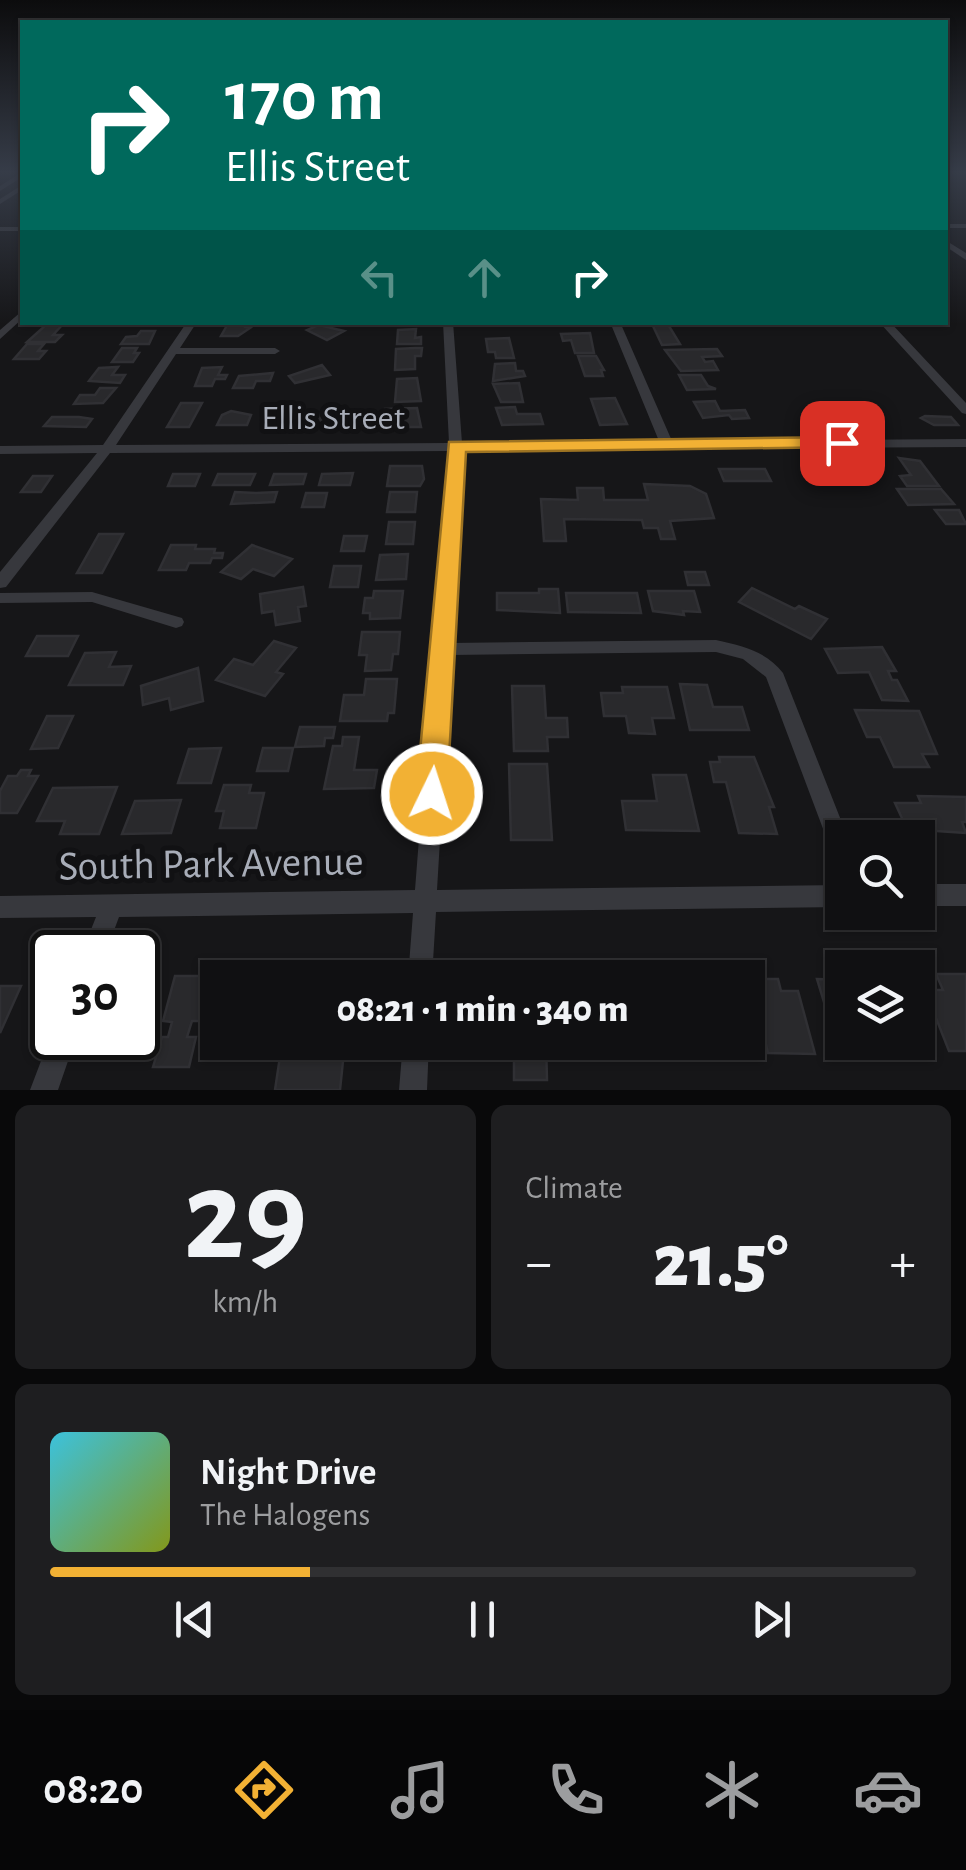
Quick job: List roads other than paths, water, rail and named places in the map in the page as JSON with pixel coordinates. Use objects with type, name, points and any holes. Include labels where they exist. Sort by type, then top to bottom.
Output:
[{"type":"street","points":[[0,336],[20,316]]},
{"type":"street","points":[[0,583],[106,450],[190,325]]},
{"type":"street","points":[[421,960],[456,446],[448,325]]},
{"type":"street","points":[[616,325],[667,445]]},
{"type":"street","points":[[887,325],[966,410]]},
{"type":"street","points":[[173,351],[275,352]]},
{"type":"street","name":"Ellis Street","points":[[0,450],[966,443]]},
{"type":"street","points":[[0,598],[92,597],[176,622]]},
{"type":"street","points":[[441,649],[716,646],[749,654],[774,673],[830,820]]},
{"type":"street","points":[[935,895],[966,894]]},
{"type":"street","name":"South Park Avenue","points":[[0,907],[825,896]]},
{"type":"street","points":[[102,930],[112,905]]},
{"type":"street","points":[[44,1090],[55,1060]]},
{"type":"street","points":[[413,1090],[415,1060]]}]
